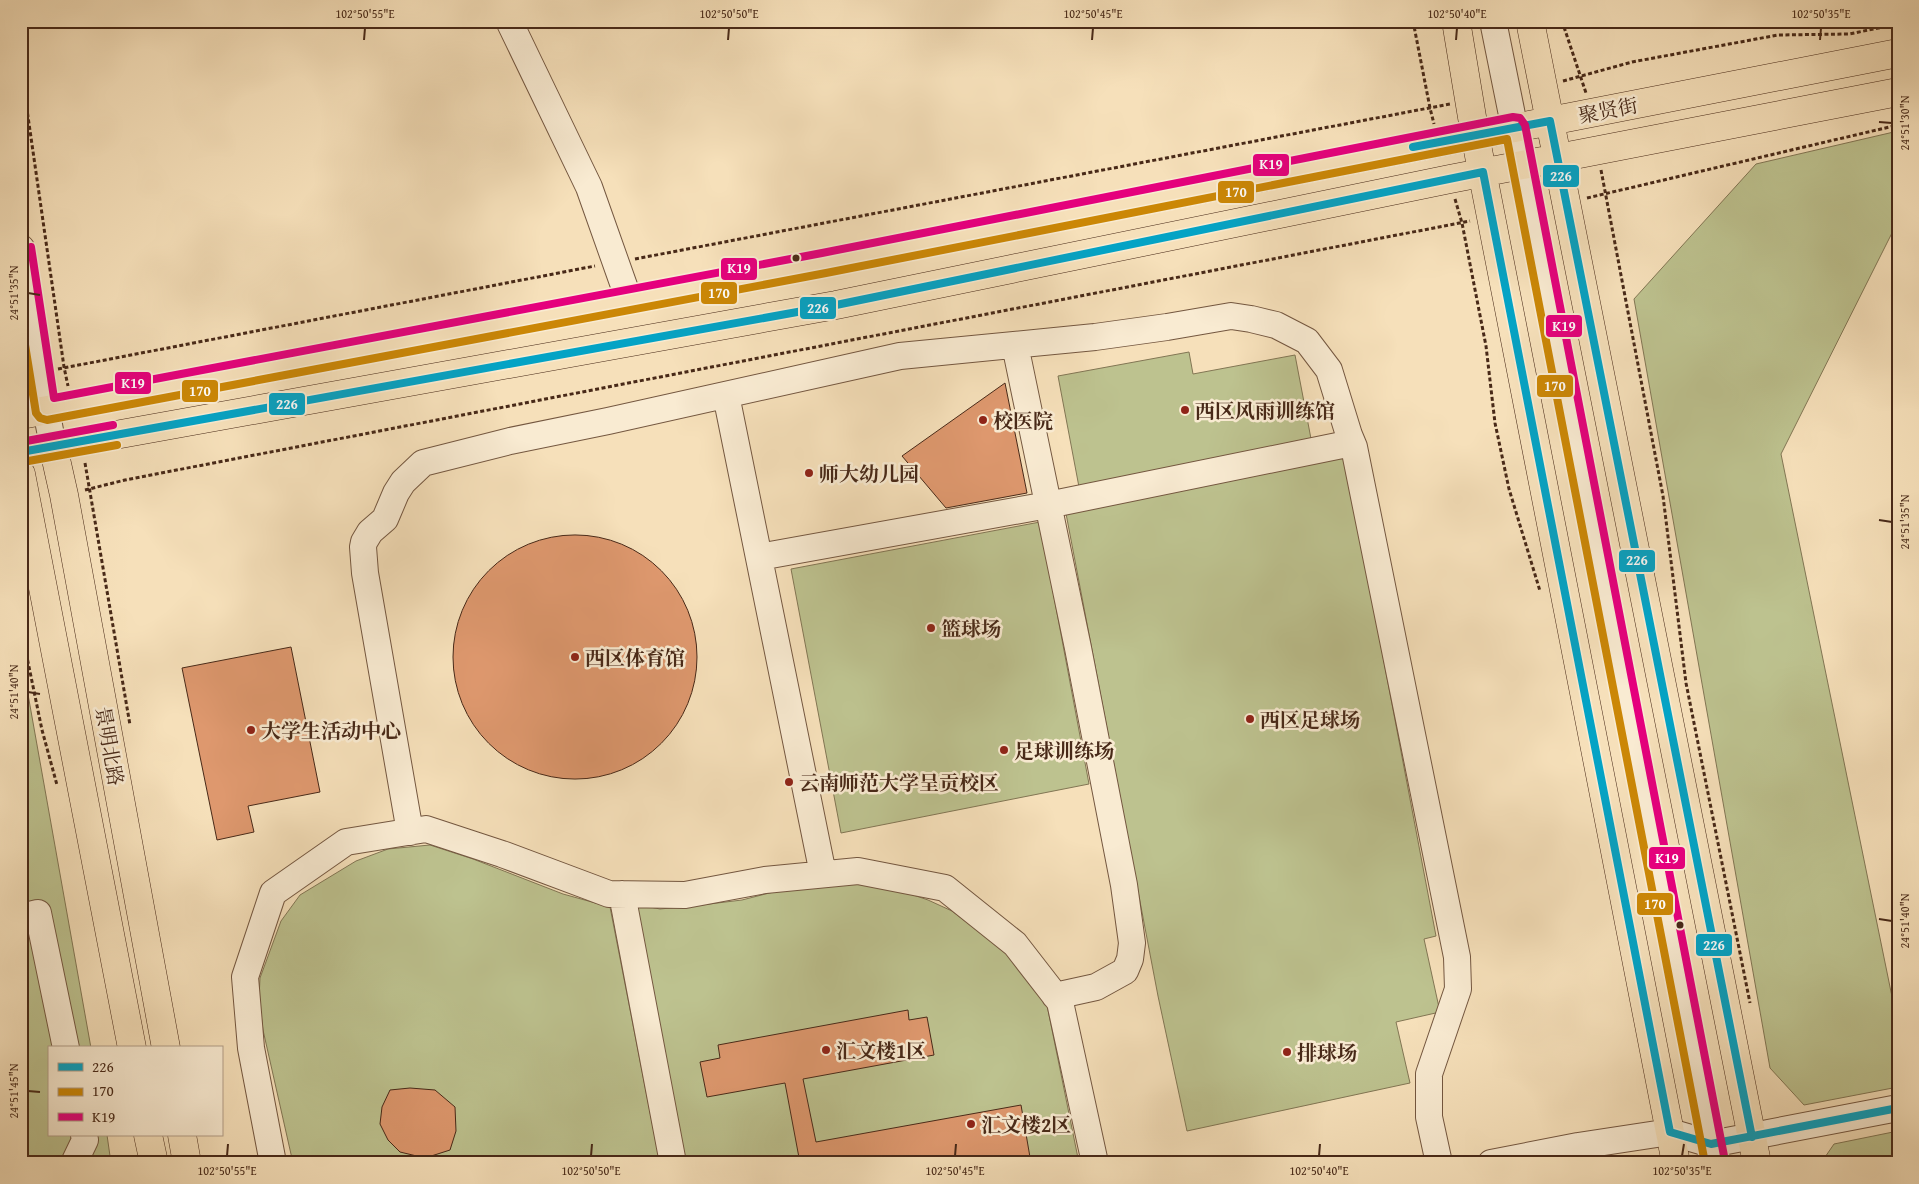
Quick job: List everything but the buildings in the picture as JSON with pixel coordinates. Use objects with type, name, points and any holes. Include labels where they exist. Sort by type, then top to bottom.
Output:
[{"type":"main road","points":[[1456,21],[1475,135],[1676,1163]]},
{"type":"main road","points":[[1530,21],[1754,1150]]},
{"type":"main road","name":"聚贤街","points":[[34,413],[73,404],[629,300],[1898,53]]},
{"type":"main road","name":"聚贤街","points":[[21,452],[836,305],[1522,164],[1898,92]]},
{"type":"main road","name":"景明北路","points":[[53,446],[64,494],[166,1046]]},
{"type":"main road","name":"景明北路","points":[[21,474],[132,1046]]},
{"type":"main road","points":[[148,1136],[154,1163]]},
{"type":"main road","points":[[182,1136],[187,1163]]},
{"type":"street","points":[[509,21],[588,187],[629,300]]},
{"type":"street","points":[[1493,21],[1522,164],[1707,1157]]},
{"type":"street","points":[[21,248],[39,373],[34,413],[53,446]]},
{"type":"street","points":[[410,832],[365,573],[363,547],[370,532],[385,519],[403,482],[423,463],[510,441],[900,356],[1104,336],[1231,316],[1276,325],[1307,341],[1329,370],[1348,436],[1352,443],[1457,957],[1458,989],[1429,1074],[1429,1117],[1439,1163]]},
{"type":"street","points":[[1015,345],[1078,648],[1122,876],[1132,943],[1130,959],[1125,971],[1096,988],[1055,996]]},
{"type":"street","points":[[726,395],[823,874]]},
{"type":"street","points":[[759,557],[1048,504],[1352,443]]},
{"type":"street","points":[[273,1163],[251,1048],[246,977],[273,893],[346,842],[426,829],[502,854],[609,894],[685,895],[765,880],[858,871],[945,888],[1015,944],[1060,1002],[1095,1163]]},
{"type":"street","points":[[622,894],[673,1163]]},
{"type":"street","points":[[21,917],[38,913],[66,1046]]},
{"type":"street","points":[[1491,1163],[1578,1146],[1670,1132],[1707,1157],[1754,1150],[1898,1108]]},
{"type":"street","points":[[74,1163],[84,1136]]},
{"type":"path","points":[[1414,21],[1430,108],[1439,142]]},
{"type":"path","points":[[1562,21],[1582,77],[1591,113]]},
{"type":"path","points":[[1542,85],[1582,77],[1632,62],[1778,35],[1849,34],[1898,24]]},
{"type":"path","points":[[21,68],[64,367],[73,404]]},
{"type":"path","points":[[39,373],[1469,100]]},
{"type":"path","points":[[1565,202],[1898,125]]},
{"type":"path","points":[[1598,150],[1663,496],[1686,683],[1750,1005]]},
{"type":"path","points":[[1450,179],[1462,223],[1486,346],[1495,423],[1507,480],[1540,593]]},
{"type":"path","points":[[64,494],[125,480],[1492,217]]},
{"type":"path","points":[[81,441],[91,488],[131,729]]},
{"type":"path","points":[[21,628],[42,730],[58,787]]},
{"type":"green space","points":[[1898,131],[1898,221],[1781,454],[1898,1026],[1898,1087],[1804,1105],[1770,1068],[1634,299],[1756,164]]},
{"type":"green space","name":"西区风雨训练馆","points":[[1189,352],[1193,374],[1295,355],[1312,444],[1079,487],[1058,376]]},
{"type":"green space","name":"西区足球场","points":[[1344,451],[1436,936],[1424,939],[1440,1012],[1396,1022],[1410,1083],[1187,1131],[1158,996],[1064,503]]},
{"type":"green space","name":"篮球场","points":[[1040,522],[1089,784],[841,833],[791,569]]},
{"type":"green space","points":[[21,655],[91,1046],[48,1046],[48,1136],[107,1136],[111,1163],[21,1163]]},
{"type":"green space","points":[[430,845],[473,859],[563,894],[610,907],[660,1163],[293,1163],[263,1030],[259,999],[260,978],[281,921],[300,895],[356,861],[388,849]]},
{"type":"green space","points":[[854,882],[899,890],[952,911],[999,947],[1017,964],[1047,1005],[1079,1163],[686,1163],[635,904],[660,909],[701,905],[742,900],[785,889]]},
{"type":"green space","points":[[1898,1131],[1898,1163],[1821,1163],[1834,1144]]},
{"type":"transit line","name":"K19","points":[[31,247],[54,398],[822,253],[1513,117],[1520,118],[1525,125],[1725,1161]]},
{"type":"transit line","name":"226","points":[[1413,147],[1550,121],[1752,1137]]},
{"type":"transit line","name":"170","points":[[21,320],[36,413],[40,418],[47,420],[826,273],[1507,139],[1705,1163]]},
{"type":"transit line","name":"226","points":[[21,452],[836,305],[1483,172],[1670,1132],[1711,1144],[1898,1108]]},
{"type":"transit line","name":"K19","points":[[21,442],[113,425]]},
{"type":"transit line","name":"170","points":[[23,462],[117,445]]},
{"type":"place","name":"西区风雨训练馆","points":[[1185,410]]},
{"type":"place","name":"校医院","points":[[983,420]]},
{"type":"place","name":"师大幼儿园","points":[[809,473]]},
{"type":"place","name":"篮球场","points":[[931,628]]},
{"type":"place","name":"西区体育馆","points":[[575,657]]},
{"type":"place","name":"西区足球场","points":[[1250,719]]},
{"type":"place","name":"大学生活动中心","points":[[251,730]]},
{"type":"place","name":"足球训练场","points":[[1004,750]]},
{"type":"place","name":"云南师范大学呈贡校区","points":[[789,782]]},
{"type":"place","name":"汇文楼1区","points":[[826,1050]]},
{"type":"place","name":"排球场","points":[[1287,1052]]},
{"type":"place","name":"汇文楼2区","points":[[971,1124]]}]
